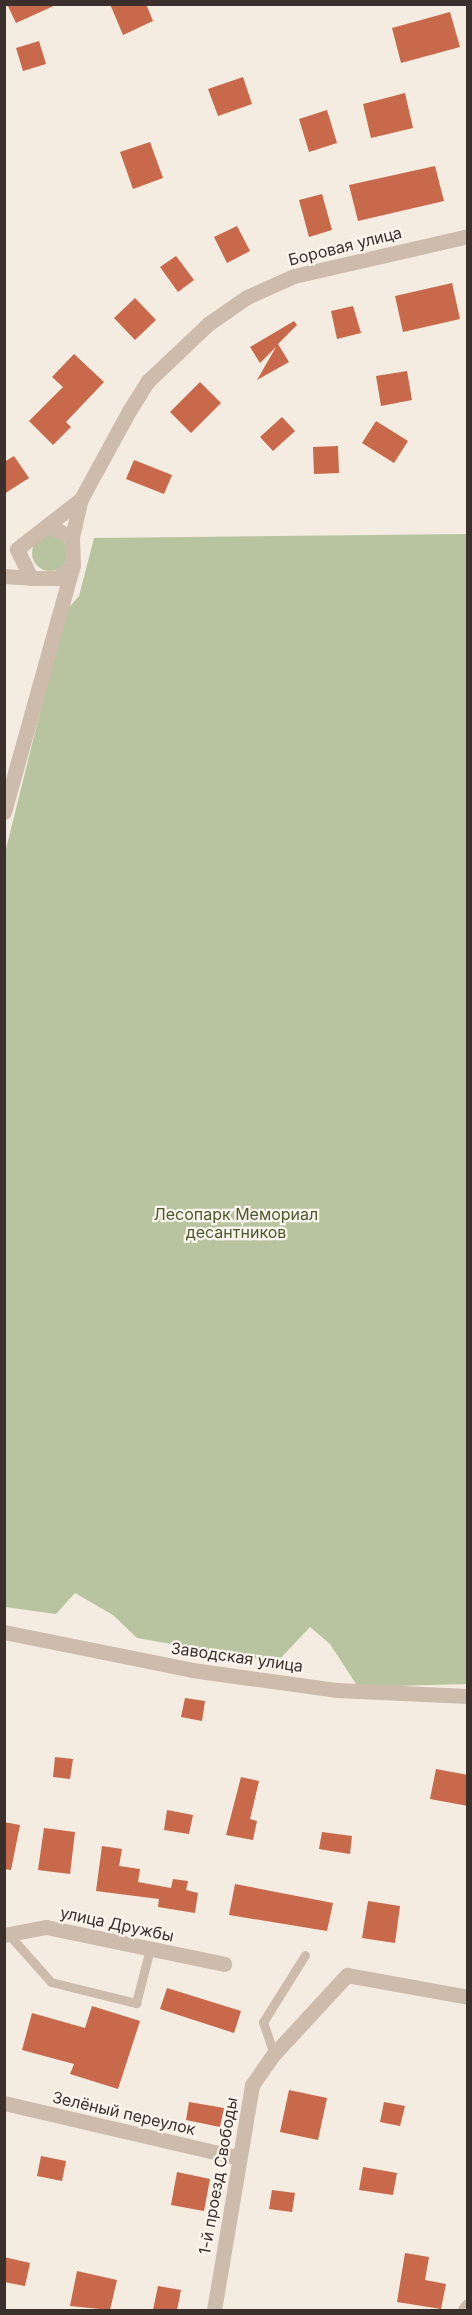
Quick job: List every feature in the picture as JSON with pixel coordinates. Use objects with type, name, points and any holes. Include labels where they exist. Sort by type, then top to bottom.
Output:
[{"type":"street","name":"Боровая улица","points":[[73,565],[72,537],[81,499],[148,381],[208,324],[247,297],[294,276],[468,236]]},
{"type":"street","name":"Боровая улица","points":[[11,553],[50,526],[81,499]]},
{"type":"street","points":[[50,526],[72,537]]},
{"type":"street","points":[[11,553],[37,579],[64,594]]},
{"type":"street","points":[[4,576],[57,578],[73,565]]},
{"type":"street","points":[[4,812],[73,565]]},
{"type":"street","name":"Заводская улица","points":[[4,1632],[192,1670],[336,1690],[468,1696]]},
{"type":"street","name":"улица Дружбы","points":[[8,1936],[28,1928],[46,1927],[224,1964]]},
{"type":"street","name":"1-й проезд Свободы","points":[[214,2310],[236,2157],[252,2085],[274,2054],[347,1975],[468,1997]]},
{"type":"street","name":"Зелёный переулок","points":[[4,2103],[236,2157]]},
{"type":"street","points":[[465,2310],[468,2306]]},
{"type":"lane","points":[[8,1936],[51,1982],[136,2003],[150,1949]]},
{"type":"lane","points":[[274,2054],[263,2022],[305,1955]]},
{"type":"green space","name":"Лесопарк Мемориал десантников","points":[[467,534],[467,1684],[358,1687],[330,1644],[310,1627],[277,1662],[137,1638],[113,1615],[75,1593],[56,1614],[5,1607],[5,853],[65,612],[79,596],[94,538]]},
{"type":"green space","points":[[50,535],[63,540],[68,553],[63,566],[50,571],[37,566],[32,553],[37,540]]},
{"type":"building","points":[[7,4],[58,4],[16,23]]},
{"type":"building","points":[[110,4],[146,4],[153,21],[123,35]]},
{"type":"building","points":[[450,12],[460,47],[401,63],[392,28]]},
{"type":"building","points":[[39,41],[46,64],[23,71],[16,48]]},
{"type":"building","points":[[243,77],[252,104],[218,116],[208,89]]},
{"type":"building","points":[[405,93],[413,128],[371,138],[363,104]]},
{"type":"building","points":[[327,110],[337,143],[309,152],[299,119]]},
{"type":"building","points":[[150,142],[163,178],[133,189],[120,152]]},
{"type":"building","points":[[435,166],[444,201],[358,221],[349,185]]},
{"type":"building","points":[[322,194],[332,230],[309,237],[299,200]]},
{"type":"building","points":[[237,226],[250,251],[227,263],[214,237]]},
{"type":"building","points":[[176,256],[194,280],[178,292],[160,267]]},
{"type":"building","points":[[452,283],[460,319],[403,332],[395,296]]},
{"type":"building","points":[[135,298],[156,320],[135,340],[114,318]]},
{"type":"building","points":[[353,306],[361,333],[337,339],[331,311]]},
{"type":"building","points":[[294,321],[297,325],[278,344],[289,362],[257,380],[276,347],[260,363],[250,347]]},
{"type":"building","points":[[74,354],[104,382],[66,422],[71,427],[53,445],[29,421],[63,387],[52,377]]},
{"type":"building","points":[[407,371],[412,400],[381,406],[376,376]]},
{"type":"building","points":[[200,382],[221,403],[191,433],[170,412]]},
{"type":"building","points":[[282,417],[295,431],[273,451],[260,437]]},
{"type":"building","points":[[376,421],[408,441],[394,463],[362,443]]},
{"type":"building","points":[[338,446],[339,473],[314,474],[313,447]]},
{"type":"building","points":[[14,456],[29,478],[4,494],[4,462]]},
{"type":"building","points":[[134,460],[172,475],[164,494],[126,479]]},
{"type":"building","points":[[185,1698],[205,1701],[202,1721],[181,1717]]},
{"type":"building","points":[[55,1757],[73,1759],[70,1779],[53,1777]]},
{"type":"building","points":[[436,1769],[468,1775],[468,1806],[430,1799]]},
{"type":"building","points":[[241,1777],[259,1781],[250,1819],[257,1821],[253,1840],[226,1835]]},
{"type":"building","points":[[167,1810],[193,1815],[189,1834],[164,1830]]},
{"type":"building","points":[[4,1822],[20,1825],[11,1870],[4,1869]]},
{"type":"building","points":[[44,1828],[75,1832],[70,1874],[38,1870]]},
{"type":"building","points":[[322,1832],[352,1836],[350,1854],[319,1849]]},
{"type":"building","points":[[102,1846],[122,1849],[119,1866],[140,1869],[138,1882],[171,1888],[173,1879],[188,1881],[186,1890],[198,1893],[195,1913],[158,1907],[159,1899],[96,1891]]},
{"type":"building","points":[[235,1884],[333,1903],[327,1931],[229,1915]]},
{"type":"building","points":[[368,1901],[400,1906],[395,1943],[362,1938]]},
{"type":"building","points":[[167,1988],[241,2011],[234,2033],[160,2009]]},
{"type":"building","points":[[92,2006],[140,2021],[118,2089],[70,2074],[74,2064],[22,2050],[32,2013],[85,2028]]},
{"type":"building","points":[[289,2090],[327,2098],[318,2140],[280,2132]]},
{"type":"building","points":[[189,2102],[224,2108],[220,2127],[186,2120]]},
{"type":"building","points":[[384,2102],[405,2106],[400,2126],[380,2122]]},
{"type":"building","points":[[41,2156],[66,2161],[62,2181],[37,2176]]},
{"type":"building","points":[[363,2167],[397,2173],[393,2195],[359,2190]]},
{"type":"building","points":[[177,2172],[210,2179],[204,2211],[171,2205]]},
{"type":"building","points":[[272,2190],[295,2193],[292,2212],[269,2209]]},
{"type":"building","points":[[405,2253],[429,2257],[425,2280],[446,2284],[441,2309],[397,2302]]},
{"type":"building","points":[[4,2257],[30,2263],[25,2286],[4,2282]]},
{"type":"building","points":[[77,2271],[117,2280],[110,2310],[70,2306]]},
{"type":"building","points":[[158,2286],[181,2290],[177,2310],[153,2310]]}]
